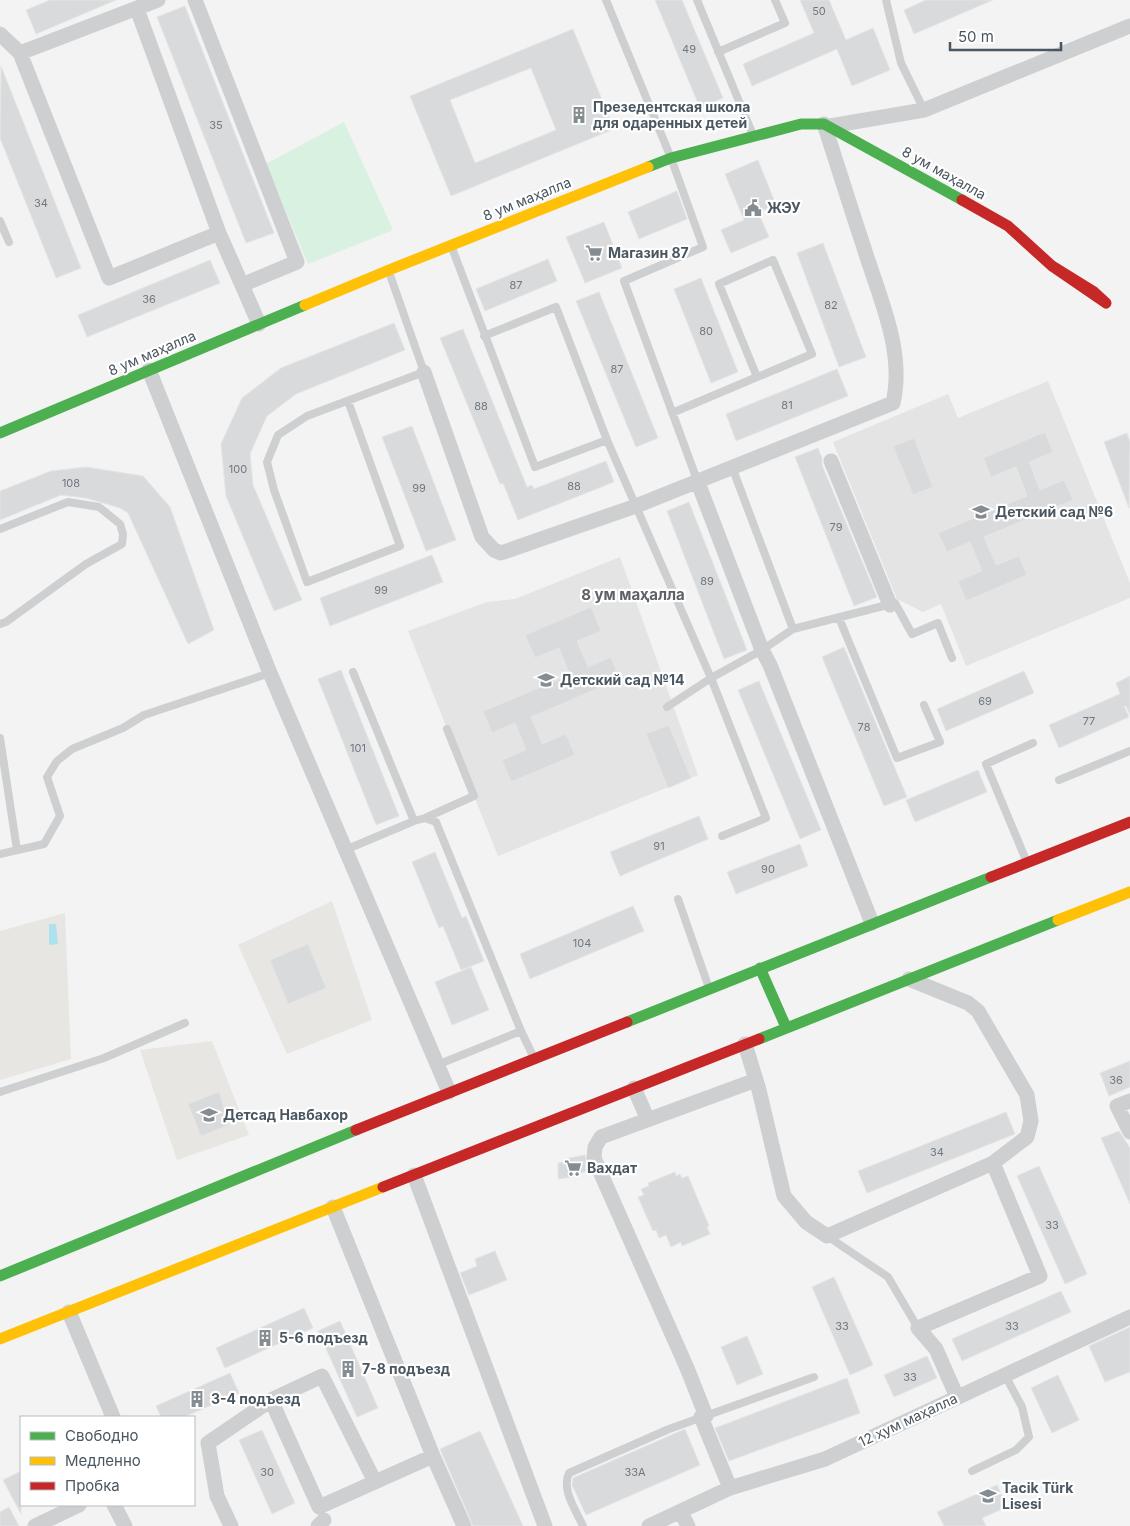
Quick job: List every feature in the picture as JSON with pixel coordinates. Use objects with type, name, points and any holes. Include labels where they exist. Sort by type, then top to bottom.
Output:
[{"type":"street","points":[[20,52],[158,0]]},
{"type":"street","points":[[195,0],[297,262],[242,285]]},
{"type":"street","points":[[137,9],[219,234],[259,324]]},
{"type":"street","points":[[424,372],[482,537],[494,550],[501,553],[636,506],[697,480],[821,434],[893,403],[897,387],[897,364],[888,326],[827,125],[924,110],[1130,26]]},
{"type":"street","points":[[0,34],[20,52],[109,278],[219,234]]},
{"type":"street","name":"8 ум маҳалла","points":[[0,433],[389,270],[671,158],[801,124],[827,125],[1008,226],[1052,266]]},
{"type":"street","points":[[149,370],[270,673],[449,1092]]},
{"type":"street","points":[[831,460],[890,605]]},
{"type":"street","points":[[697,480],[762,650],[770,665],[872,924]]},
{"type":"street","points":[[0,1276],[449,1092],[1130,822]]},
{"type":"street","points":[[0,1339],[1130,892]]},
{"type":"street","points":[[760,968],[786,1027]]},
{"type":"street","points":[[745,1044],[756,1080],[784,1196],[806,1222],[827,1236],[993,1163],[1027,1136],[1031,1121],[1027,1095],[978,1011],[968,1003],[908,979]]},
{"type":"street","points":[[730,1488],[687,1368],[594,1158],[595,1146],[601,1137],[756,1080]]},
{"type":"street","points":[[634,1088],[648,1120]]},
{"type":"street","points":[[1130,1101],[1117,1106],[1130,1132]]},
{"type":"street","points":[[957,1398],[936,1350],[918,1328],[1040,1276],[993,1163]]},
{"type":"street","points":[[414,1175],[545,1526]]},
{"type":"street","points":[[333,1207],[433,1456],[464,1526]]},
{"type":"street","points":[[69,1312],[113,1416]]},
{"type":"street","name":"12 ҳум маҳалла","points":[[649,1526],[730,1488],[825,1458],[1130,1317]]},
{"type":"street","points":[[231,1526],[217,1496],[208,1443],[271,1400],[322,1376],[375,1482]]},
{"type":"street","points":[[271,1400],[319,1507],[433,1456]]},
{"type":"street","points":[[35,1526],[77,1506]]},
{"type":"street","points":[[114,1506],[124,1526]]},
{"type":"street","points":[[681,1512],[688,1526]]},
{"type":"lane","points":[[606,0],[671,158],[703,247],[624,281],[697,480]]},
{"type":"lane","points":[[697,0],[754,136]]},
{"type":"lane","points":[[718,52],[785,23],[775,0]]},
{"type":"lane","points":[[886,0],[901,63],[924,110]]},
{"type":"lane","points":[[0,220],[9,242]]},
{"type":"lane","points":[[451,245],[535,466],[608,440]]},
{"type":"lane","points":[[773,260],[812,354],[672,413],[757,377],[719,284],[773,260]]},
{"type":"lane","points":[[348,401],[400,546],[308,582],[274,490],[267,462],[278,435],[307,416],[424,372],[389,270]]},
{"type":"lane","points":[[484,336],[556,307],[608,440],[711,678],[766,818],[722,836]]},
{"type":"lane","points":[[732,467],[793,629]]},
{"type":"lane","points":[[0,529],[68,502],[99,508],[120,524],[123,534],[122,544],[116,549],[86,564],[6,622],[0,624]]},
{"type":"lane","points":[[667,707],[711,678],[762,650],[793,629],[895,603],[912,634],[938,623],[952,658]]},
{"type":"lane","points":[[839,618],[897,758],[940,742],[924,705]]},
{"type":"lane","points":[[353,672],[414,821]]},
{"type":"lane","points":[[0,854],[44,844],[60,816],[48,777],[58,761],[72,749],[123,728],[144,715],[270,673]]},
{"type":"lane","points":[[344,850],[474,796],[447,729]]},
{"type":"lane","points":[[0,738],[17,850]]},
{"type":"lane","points":[[1027,862],[986,764],[1033,743]]},
{"type":"lane","points":[[1059,780],[1130,751]]},
{"type":"lane","points":[[424,818],[436,822],[521,1031],[535,1058]]},
{"type":"lane","points":[[678,899],[709,988]]},
{"type":"lane","points":[[0,1092],[104,1058],[185,1023]]},
{"type":"lane","points":[[437,1065],[521,1031]]},
{"type":"lane","points":[[827,1236],[888,1276],[918,1328]]},
{"type":"lane","points":[[972,1471],[1016,1450],[1029,1437],[1022,1406],[1005,1375]]},
{"type":"lane","points":[[583,1526],[566,1488],[566,1479],[569,1473],[669,1429],[814,1377]]},
{"type":"shaded area","name":"Детский сад №6","points":[[1048,381],[1130,583],[1130,598],[966,666],[941,604],[923,612],[897,599],[833,442],[948,394],[958,418]]},
{"type":"shaded area","name":"Детский сад №14","points":[[620,557],[698,775],[498,856],[408,631],[487,602],[515,599]]},
{"type":"shaded area","points":[[332,901],[372,1020],[287,1054],[238,945]]},
{"type":"shaded area","points":[[65,913],[71,1059],[0,1080],[0,931]]},
{"type":"shaded area","points":[[212,1041],[249,1135],[177,1160],[140,1050]]},
{"type":"green space","points":[[344,122],[393,230],[308,264],[266,164]]},
{"type":"water","points":[[49,924],[56,924],[58,944],[49,945]]},
{"type":"building","points":[[50,0],[116,0],[36,34],[26,10]]},
{"type":"building","points":[[655,0],[682,0],[723,98],[700,108]]},
{"type":"building","points":[[800,0],[829,0],[846,40],[873,28],[890,70],[852,86],[837,49],[752,86],[743,64],[814,33]]},
{"type":"building","points":[[926,0],[993,0],[914,34],[904,10]]},
{"type":"building","points":[[185,6],[274,233],[246,243],[157,17]]},
{"type":"building","name":"Презедентская школа для одаренных детей","points":[[573,29],[614,129],[451,196],[410,96]],"holes":[[[531,68],[556,130],[475,163],[450,100]]]},
{"type":"building","points":[[1,66],[81,268],[56,278],[0,138]]},
{"type":"building","name":"ЖЭУ","points":[[758,160],[776,205],[758,212],[769,237],[731,253],[721,230],[744,220],[725,174]]},
{"type":"building","points":[[677,191],[687,219],[639,239],[628,212]]},
{"type":"building","name":"Магазин 87","points":[[604,222],[622,268],[585,283],[566,237]]},
{"type":"building","points":[[823,243],[866,357],[839,367],[797,253]]},
{"type":"building","points":[[548,259],[557,281],[485,311],[476,289]]},
{"type":"building","points":[[210,260],[220,283],[87,337],[78,315]]},
{"type":"building","points":[[701,278],[738,372],[711,383],[674,289]]},
{"type":"building","points":[[599,292],[658,438],[636,447],[576,301]]},
{"type":"building","points":[[394,323],[405,350],[296,394],[267,416],[250,454],[253,485],[302,600],[274,611],[226,496],[221,444],[242,398],[281,368]]},
{"type":"building","points":[[463,329],[527,487],[532,485],[534,489],[606,461],[614,482],[518,520],[503,483],[500,484],[440,338]]},
{"type":"building","points":[[837,369],[848,396],[736,441],[726,414]]},
{"type":"building","points":[[412,426],[456,540],[426,551],[382,437]]},
{"type":"building","points":[[1045,432],[1053,452],[1029,462],[1040,490],[1064,480],[1073,500],[984,537],[996,565],[1019,556],[1027,575],[966,601],[958,581],[982,571],[970,542],[947,552],[938,533],[1027,496],[1016,467],[991,477],[983,458]]},
{"type":"building","points":[[1127,433],[1130,442],[1129,508],[1104,442]]},
{"type":"building","points":[[914,438],[933,487],[913,495],[893,446]]},
{"type":"building","points":[[818,448],[822,458],[822,465],[877,597],[854,606],[795,457]]},
{"type":"building","points":[[86,467],[143,476],[170,507],[214,630],[188,644],[128,513],[120,508],[86,498],[61,495],[0,520],[0,491],[51,471]]},
{"type":"building","points":[[689,502],[747,650],[724,659],[667,511]]},
{"type":"building","points":[[432,555],[443,582],[330,626],[320,598]]},
{"type":"building","points":[[591,607],[601,631],[577,641],[588,667],[611,657],[620,679],[531,717],[542,744],[566,734],[575,755],[511,782],[502,760],[526,750],[515,723],[492,733],[483,711],[570,675],[559,648],[535,658],[525,635]]},
{"type":"building","points":[[844,647],[907,797],[884,806],[822,657]]},
{"type":"building","points":[[341,670],[399,816],[376,825],[318,679]]},
{"type":"building","points":[[1024,671],[1034,693],[946,731],[937,709]]},
{"type":"building","points":[[1130,676],[1130,715],[1126,706],[1124,706],[1129,717],[1059,748],[1049,725],[1120,694],[1116,683]]},
{"type":"building","points":[[759,681],[821,830],[800,839],[738,690]]},
{"type":"building","points":[[669,725],[691,778],[668,788],[646,734]]},
{"type":"building","points":[[978,770],[987,792],[915,822],[906,800]]},
{"type":"building","points":[[699,816],[708,839],[620,876],[610,852]]},
{"type":"building","points":[[800,844],[808,866],[736,894],[727,872]]},
{"type":"building","points":[[435,852],[462,918],[466,916],[484,961],[461,970],[443,926],[439,928],[412,862]]},
{"type":"building","points":[[633,906],[644,931],[530,979],[520,954]]},
{"type":"building","points":[[308,944],[326,988],[288,1004],[270,960]]},
{"type":"building","points":[[471,967],[489,1010],[452,1025],[435,982]]},
{"type":"building","points":[[1130,1061],[1130,1087],[1109,1096],[1100,1073]]},
{"type":"building","name":"Детсад Навбахор","points":[[219,1092],[229,1125],[201,1136],[188,1104]]},
{"type":"building","points":[[1006,1112],[1015,1134],[867,1193],[858,1171]]},
{"type":"building","points":[[1119,1131],[1130,1148],[1130,1204],[1101,1138]]},
{"type":"building","name":"Вахдат","points":[[585,1155],[588,1172],[574,1173],[572,1177],[558,1179],[558,1163],[569,1161],[569,1158]]},
{"type":"building","points":[[1039,1166],[1087,1274],[1065,1284],[1017,1176]]},
{"type":"building","points":[[675,1172],[676,1176],[680,1174],[682,1178],[688,1176],[709,1226],[707,1227],[710,1234],[682,1246],[681,1242],[671,1247],[666,1235],[659,1238],[656,1230],[653,1231],[638,1197],[644,1195],[641,1189],[649,1186],[648,1183]]},
{"type":"building","points":[[495,1251],[507,1280],[469,1295],[460,1273],[477,1266],[475,1259]]},
{"type":"building","points":[[834,1277],[873,1365],[850,1375],[812,1287]]},
{"type":"building","points":[[1061,1291],[1071,1312],[962,1361],[952,1339]]},
{"type":"building","name":"5-6 подъезд","points":[[304,1308],[313,1328],[225,1368],[216,1348]]},
{"type":"building","name":"7-8 подъезд","points":[[340,1321],[378,1408],[357,1417],[318,1331]]},
{"type":"building","points":[[1130,1327],[1130,1372],[1105,1382],[1089,1346]]},
{"type":"building","points":[[747,1336],[763,1374],[737,1385],[721,1347]]},
{"type":"building","points":[[927,1356],[937,1378],[894,1397],[884,1375]]},
{"type":"building","name":"3-4 подъезд","points":[[230,1373],[239,1393],[186,1416],[161,1416],[156,1406]]},
{"type":"building","points":[[1058,1375],[1079,1420],[1052,1433],[1031,1388]]},
{"type":"building","points":[[847,1378],[860,1413],[729,1461],[715,1428]]},
{"type":"building","points":[[685,1429],[700,1465],[586,1515],[572,1485],[573,1478]]},
{"type":"building","points":[[262,1430],[295,1503],[272,1514],[239,1440]]},
{"type":"building","points":[[480,1431],[523,1526],[473,1526],[440,1449]]},
{"type":"building","points":[[20,1472],[21,1514],[3,1480]]},
{"type":"building","name":"Tacik Türk Lisesi","points":[[997,1485],[1007,1507],[982,1518],[986,1526],[944,1526],[937,1512]]},
{"type":"building","points":[[9,1507],[19,1526],[0,1526],[0,1512]]},
{"type":"traffic: fast","points":[[648,167],[671,158],[801,124],[824,124],[962,200]]},
{"type":"traffic: fast","points":[[0,433],[305,305]]},
{"type":"traffic: fast","points":[[627,1022],[991,877]]},
{"type":"traffic: fast","points":[[759,1039],[1058,920]]},
{"type":"traffic: fast","points":[[760,968],[786,1027]]},
{"type":"traffic: fast","points":[[0,1276],[356,1130]]},
{"type":"traffic: slow","points":[[305,305],[648,167]]},
{"type":"traffic: slow","points":[[1058,920],[1130,892]]},
{"type":"traffic: slow","points":[[0,1339],[383,1187]]},
{"type":"traffic: jam","points":[[962,200],[1008,226],[1052,266],[1094,292],[1106,303],[1052,266]]},
{"type":"traffic: jam","points":[[991,877],[1130,822]]},
{"type":"traffic: jam","points":[[356,1130],[627,1022]]},
{"type":"traffic: jam","points":[[383,1187],[759,1039]]},
{"type":"place","name":"Презедентская школа для одаренных детей","points":[[579,115]]},
{"type":"place","name":"ЖЭУ","points":[[753,208]]},
{"type":"place","name":"Магазин 87","points":[[594,253]]},
{"type":"place","name":"Детский сад №6","points":[[981,512]]},
{"type":"place","name":"Детский сад №14","points":[[546,680]]},
{"type":"place","name":"Детсад Навбахор","points":[[209,1115]]},
{"type":"place","name":"Вахдат","points":[[573,1168]]},
{"type":"place","name":"5-6 подъезд","points":[[265,1338]]},
{"type":"place","name":"7-8 подъезд","points":[[348,1369]]},
{"type":"place","name":"3-4 подъезд","points":[[197,1399]]},
{"type":"place","name":"Tacik Türk Lisesi","points":[[988,1496]]},
{"type":"district","name":"8 ум маҳалла","points":[[633,595]]}]
